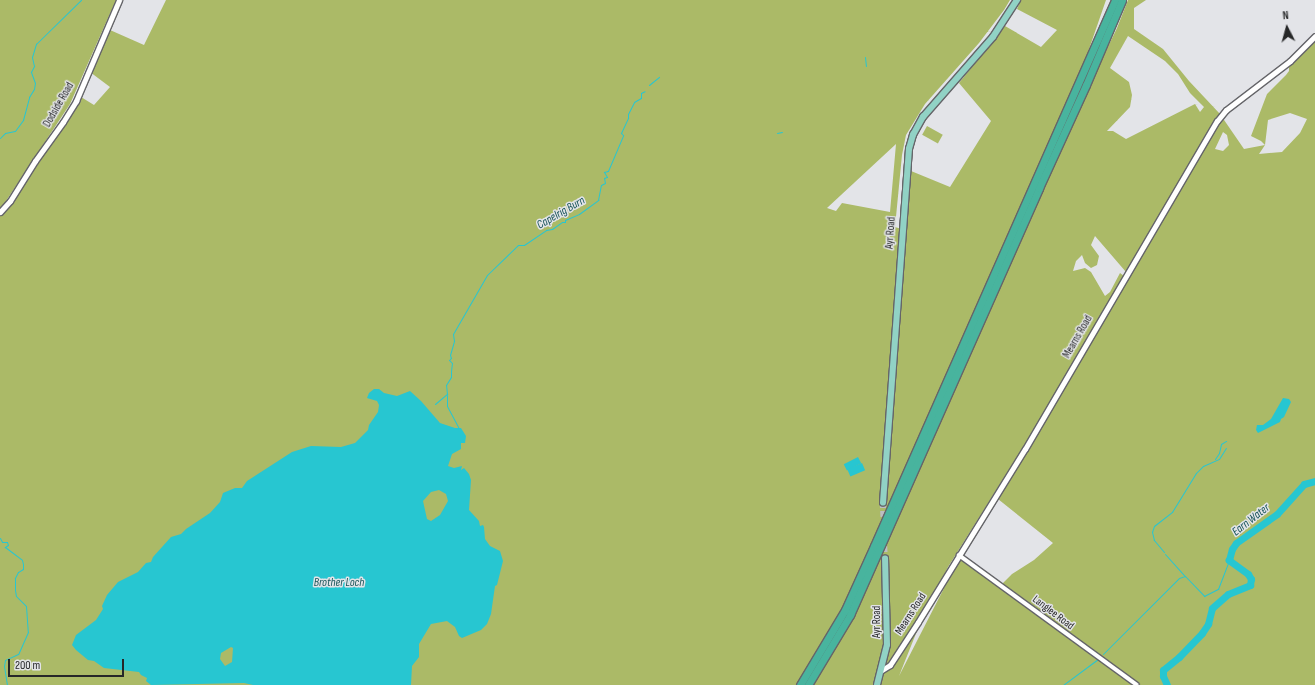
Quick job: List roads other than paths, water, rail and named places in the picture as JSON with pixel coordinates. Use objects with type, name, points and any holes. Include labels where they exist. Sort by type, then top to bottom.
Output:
[{"type":"highway","points":[[800,685],[845,610],[1114,0]]},
{"type":"highway","points":[[1099,56],[1122,0]]},
{"type":"highway","points":[[808,685],[850,615],[1125,0]]},
{"type":"main road","name":"Ayr Road","points":[[883,504],[909,149],[913,135],[923,117],[994,37],[1017,0]]},
{"type":"main road","name":"Ayr Road","points":[[877,685],[882,670],[887,645],[888,627],[885,559]]},
{"type":"street","name":"Dodside Road","points":[[0,212],[10,201],[76,101],[119,0]]},
{"type":"street","name":"Mearns Road","points":[[882,670],[890,665],[918,622],[1025,449],[1217,120],[1226,110],[1290,61],[1315,36]]},
{"type":"street","name":"Langlee Road","points":[[959,555],[1137,685]]},
{"type":"water","name":"Brother Loch","points":[[374,389],[379,389],[384,393],[397,396],[410,391],[440,423],[455,428],[461,428],[466,436],[465,443],[461,443],[461,449],[452,454],[448,466],[454,468],[462,466],[461,470],[464,468],[469,474],[471,480],[469,510],[479,521],[480,526],[483,525],[485,539],[490,546],[500,551],[503,561],[497,585],[495,586],[491,614],[487,624],[481,630],[462,638],[459,636],[455,627],[447,621],[431,624],[419,644],[419,657],[412,666],[411,685],[253,685],[244,683],[151,685],[146,681],[147,678],[139,672],[104,668],[94,661],[88,660],[76,650],[72,645],[76,635],[96,620],[103,609],[102,606],[107,595],[118,582],[138,572],[146,563],[151,562],[153,557],[171,537],[181,534],[210,513],[220,502],[223,493],[235,488],[242,488],[247,481],[292,452],[311,446],[341,447],[355,443],[368,430],[369,425],[378,412],[379,405],[377,401],[367,398],[369,393]],"holes":[[[439,490],[446,494],[448,501],[440,515],[431,521],[427,519],[423,501],[431,492]],[[231,647],[233,648],[232,662],[225,666],[220,659],[221,653]]]},
{"type":"water","points":[[1283,398],[1289,399],[1291,402],[1284,417],[1280,422],[1258,433],[1256,430],[1257,425],[1263,425],[1271,419]]},
{"type":"water","points":[[858,457],[861,463],[847,471],[844,464]]},
{"type":"water","points":[[862,463],[865,470],[850,477],[847,469]]},
{"type":"waterway","points":[[0,138],[5,133],[15,131],[23,120],[29,97],[34,89],[35,83],[31,72],[34,66],[32,57],[36,44],[81,0]]},
{"type":"waterway","points":[[865,57],[866,66]]},
{"type":"waterway","name":"Capelrig Burn","points":[[649,85],[659,77]]},
{"type":"waterway","name":"Capelrig Burn","points":[[435,404],[447,394],[446,385],[451,377],[452,363],[449,360],[451,358],[450,355],[454,341],[453,334],[487,275],[518,245],[524,245],[546,230],[552,229],[562,222],[565,222],[565,220],[579,214],[598,200],[601,185],[605,183],[604,178],[607,177],[604,172],[608,171],[623,135],[621,133],[628,118],[628,114],[634,102],[641,98],[641,93],[645,91]]},
{"type":"waterway","points":[[777,133],[782,132]]},
{"type":"waterway","points":[[447,395],[447,406],[458,427]]},
{"type":"waterway","points":[[1215,459],[1219,453],[1221,444],[1226,441]]},
{"type":"waterway","points":[[1164,552],[1154,540],[1152,532],[1154,526],[1172,512],[1196,473],[1203,466],[1219,459],[1226,448]]},
{"type":"waterway","name":"Earn Water","points":[[1167,685],[1163,676],[1163,670],[1179,657],[1202,633],[1208,624],[1212,608],[1228,594],[1250,585],[1251,579],[1248,574],[1229,560],[1232,549],[1236,543],[1277,514],[1304,484],[1315,481]]},
{"type":"waterway","points":[[0,538],[2,542],[7,542],[8,545],[5,547],[22,560],[23,569],[18,572],[15,578],[15,590],[16,596],[26,606],[28,632],[18,654],[5,660],[4,666],[7,685]]},
{"type":"waterway","points":[[1165,554],[1185,576]]},
{"type":"waterway","points":[[1103,654],[1179,578],[1185,576],[1204,596],[1218,589],[1229,560]]},
{"type":"waterway","points":[[1063,685],[1098,659]]},
{"type":"tunnel","points":[[883,503],[884,523]]},
{"type":"tunnel","points":[[884,538],[885,559]]}]
